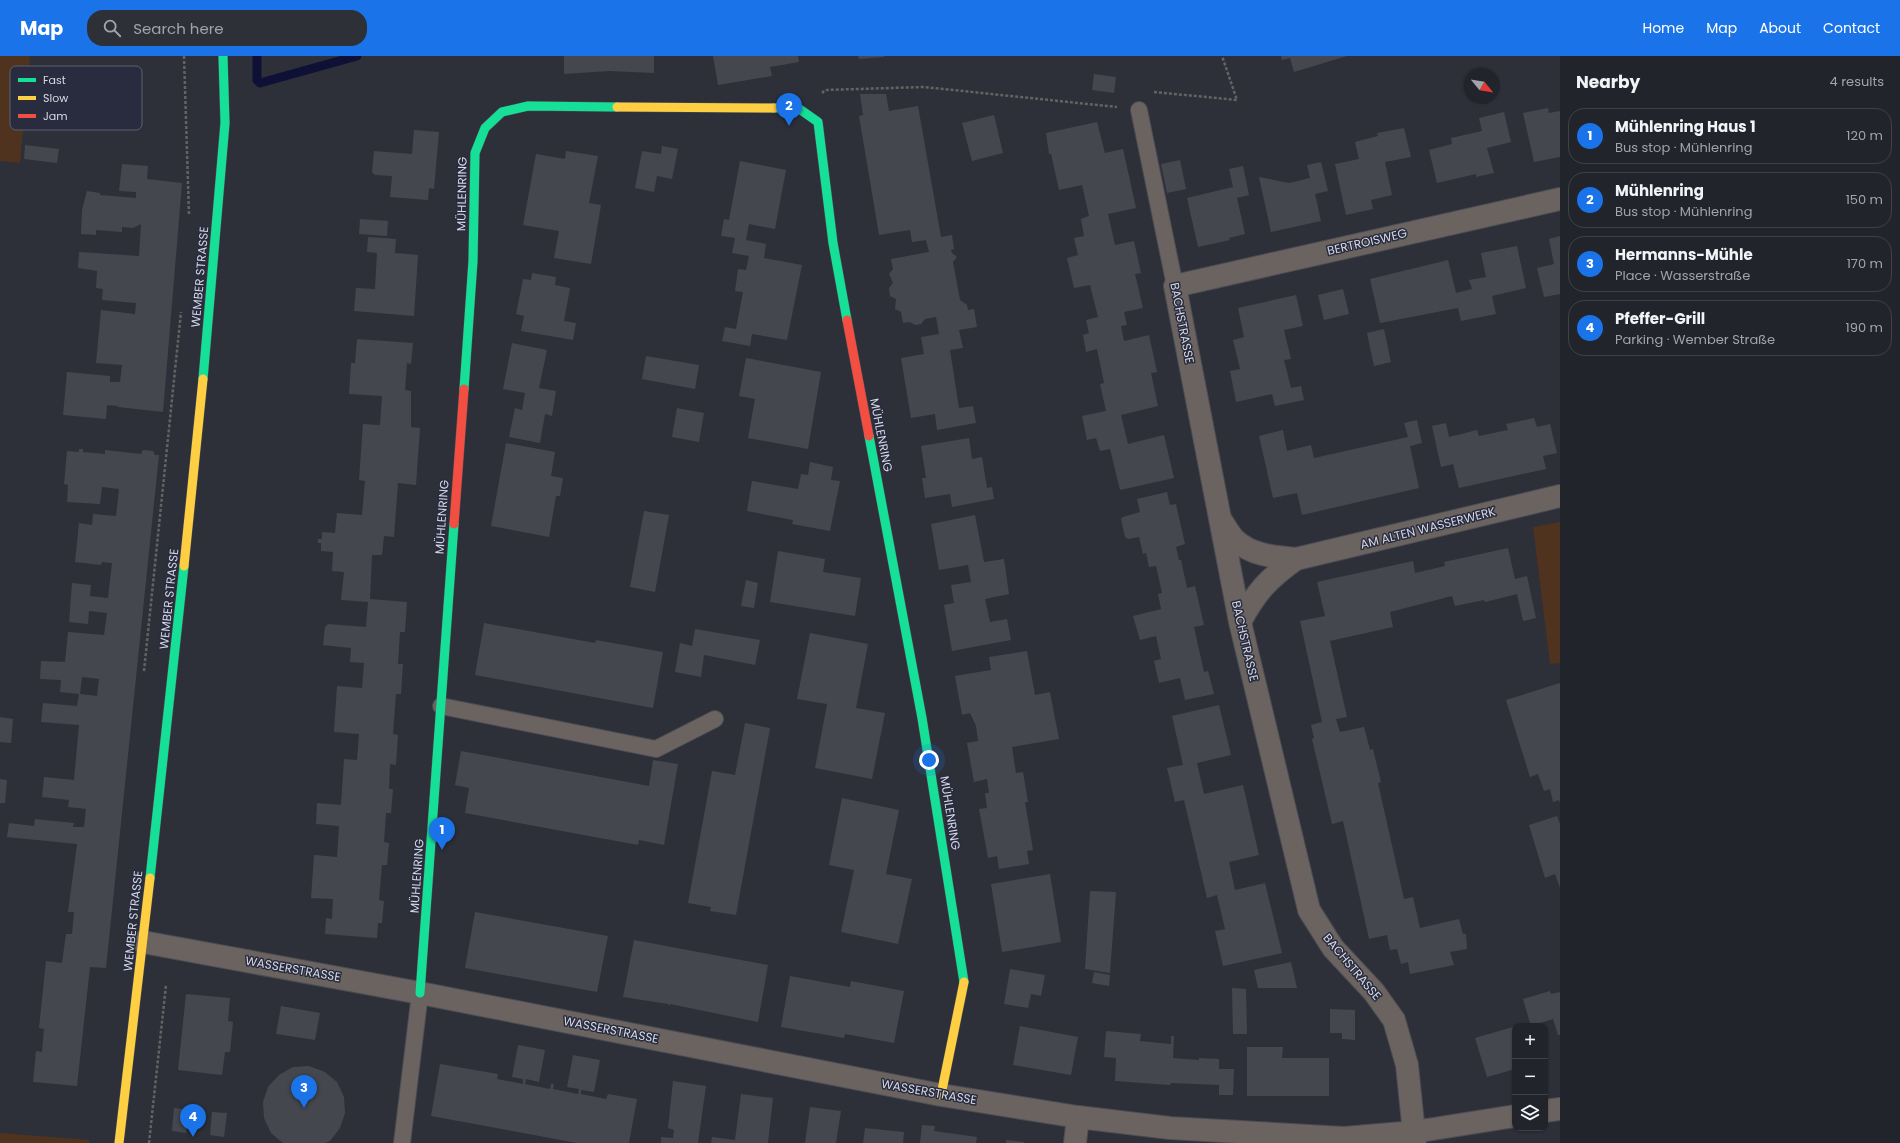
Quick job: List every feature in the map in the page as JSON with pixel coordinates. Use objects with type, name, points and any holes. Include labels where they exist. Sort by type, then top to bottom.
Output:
[{"type":"street","name":"WEMBER STRASSE","points":[[119,1143],[143,942],[198,439],[225,123],[223,56]]},
{"type":"street","name":"MÜHLENRING","points":[[420,993],[473,261],[475,153],[484,128],[502,112],[528,106],[798,108],[818,122],[833,243],[922,718],[963,975],[964,983],[941,1095]]},
{"type":"street","name":"BERTROISWEG","points":[[1175,286],[1560,198]]},
{"type":"street","name":"BACHSTRASSE","points":[[1175,286],[1218,515],[1240,622],[1309,910],[1333,948],[1374,992],[1394,1020],[1406,1065],[1415,1137]]},
{"type":"street","name":"AM ALTEN WASSERWERK","points":[[1218,515],[1234,539],[1250,550],[1271,557],[1296,560],[1560,496]]},
{"type":"street","name":"AM ALTEN WASSERWERK","points":[[1240,622],[1250,602],[1263,585],[1296,560]]},
{"type":"street","name":"WASSERSTRASSE","points":[[143,942],[420,993],[941,1095],[1078,1117],[1170,1128],[1344,1138],[1415,1137],[1512,1117]]},
{"type":"street","points":[[1548,1111],[1560,1109]]},
{"type":"street","points":[[1075,1143],[1078,1117]]},
{"type":"lane","name":"BACHSTRASSE","points":[[1139,110],[1175,286]]},
{"type":"lane","points":[[441,706],[656,749],[715,719]]},
{"type":"lane","points":[[402,1143],[420,993]]},
{"type":"path","points":[[184,56],[189,217]]},
{"type":"path","points":[[798,108],[825,90],[924,87],[1139,110],[1140,103],[1146,91],[1237,100],[1222,56]]},
{"type":"path","points":[[144,678],[181,304]]},
{"type":"shaded area","points":[[0,56],[30,56],[29,66],[10,66],[10,130],[23,130],[20,163],[0,161]]},
{"type":"shaded area","points":[[1560,522],[1560,663],[1550,664],[1533,527]]},
{"type":"shaded area","points":[[0,1133],[89,1140],[89,1143],[0,1143]]},
{"type":"building","points":[[564,56],[654,56],[654,73],[609,71],[564,74]]},
{"type":"building","points":[[713,56],[798,56],[799,62],[770,67],[772,76],[718,85]]},
{"type":"building","points":[[858,56],[884,56],[884,57],[859,59]]},
{"type":"building","points":[[1281,56],[1347,56],[1294,72],[1290,58],[1282,60]]},
{"type":"building","points":[[1094,74],[1116,77],[1114,93],[1092,90]]},
{"type":"building","points":[[860,94],[886,94],[889,111],[918,106],[941,237],[952,235],[954,249],[951,250],[957,257],[953,262],[960,300],[967,305],[968,310],[974,309],[977,327],[959,330],[963,348],[950,350],[959,408],[973,406],[976,423],[937,430],[935,414],[911,418],[901,358],[924,354],[921,337],[939,334],[936,317],[925,319],[921,324],[915,325],[910,322],[903,323],[901,312],[895,309],[896,299],[890,296],[889,288],[893,283],[889,274],[893,269],[891,259],[929,252],[926,240],[912,242],[910,230],[879,235],[859,116],[863,115]]},
{"type":"building","points":[[1548,108],[1549,113],[1560,111],[1560,157],[1534,162],[1523,113]]},
{"type":"building","points":[[1504,112],[1511,142],[1487,148],[1494,173],[1476,177],[1476,174],[1437,183],[1429,150],[1452,144],[1451,138],[1482,131],[1479,118]]},
{"type":"building","points":[[994,115],[1003,153],[972,161],[962,123]]},
{"type":"building","points":[[1097,122],[1105,153],[1123,149],[1136,208],[1108,214],[1115,245],[1134,241],[1141,273],[1135,274],[1143,308],[1124,312],[1127,325],[1121,326],[1124,341],[1149,335],[1157,372],[1151,373],[1158,406],[1121,415],[1128,444],[1164,435],[1174,478],[1120,490],[1110,449],[1100,451],[1096,438],[1087,440],[1082,416],[1106,411],[1100,384],[1104,383],[1097,349],[1086,352],[1083,335],[1089,333],[1086,320],[1098,317],[1090,285],[1074,288],[1067,258],[1078,255],[1074,238],[1084,236],[1081,219],[1089,216],[1082,185],[1059,190],[1051,154],[1049,154],[1046,133]]},
{"type":"building","points":[[1404,128],[1411,157],[1385,162],[1392,195],[1371,200],[1373,209],[1346,215],[1335,164],[1359,159],[1355,142],[1378,136],[1377,133]]},
{"type":"building","points":[[414,130],[439,132],[434,189],[429,188],[428,200],[390,197],[392,176],[375,175],[372,172],[374,151],[412,154]]},
{"type":"building","points":[[25,145],[59,149],[57,163],[24,159]]},
{"type":"building","points":[[662,146],[678,149],[672,179],[657,176],[654,192],[635,188],[642,151],[661,154]]},
{"type":"building","points":[[566,151],[598,156],[589,203],[601,205],[591,264],[554,258],[559,231],[523,225],[536,154],[565,159]]},
{"type":"building","points":[[1180,160],[1186,189],[1167,193],[1161,164]]},
{"type":"building","points":[[740,161],[786,170],[775,229],[749,224],[746,240],[766,244],[764,258],[802,265],[787,340],[752,334],[750,346],[722,341],[725,327],[736,329],[743,292],[735,291],[738,269],[746,270],[749,256],[732,253],[735,238],[721,236],[724,219],[729,220]]},
{"type":"building","points":[[1321,162],[1328,191],[1315,194],[1321,221],[1271,232],[1259,177],[1289,183],[1310,178],[1307,165]]},
{"type":"building","points":[[122,164],[148,166],[147,179],[182,183],[163,412],[107,405],[106,419],[63,415],[67,372],[110,376],[110,382],[120,382],[122,365],[96,363],[101,310],[135,314],[136,303],[102,300],[103,289],[96,288],[97,271],[78,268],[79,252],[139,256],[141,224],[133,228],[122,227],[122,232],[96,230],[96,235],[81,234],[82,210],[87,191],[100,193],[100,195],[136,198],[136,192],[119,191]]},
{"type":"building","points":[[1243,166],[1249,195],[1237,198],[1245,234],[1229,238],[1230,240],[1198,247],[1187,198],[1233,187],[1229,169]]},
{"type":"building","points":[[360,219],[388,221],[387,236],[359,234]]},
{"type":"building","points":[[1560,236],[1560,294],[1544,297],[1537,268],[1554,264],[1549,239]]},
{"type":"building","points":[[368,237],[396,239],[395,253],[418,255],[414,316],[354,311],[356,288],[375,289],[377,253],[367,252]]},
{"type":"building","points":[[1517,246],[1526,288],[1492,296],[1496,314],[1461,321],[1458,308],[1380,323],[1370,279],[1448,260],[1456,293],[1472,289],[1469,280],[1486,277],[1481,253]]},
{"type":"building","points":[[532,273],[556,277],[555,285],[570,288],[564,321],[576,323],[573,340],[521,331],[524,316],[516,314],[523,279],[531,280]]},
{"type":"building","points":[[1343,289],[1349,314],[1324,320],[1318,295]]},
{"type":"building","points":[[1296,295],[1303,326],[1284,330],[1291,359],[1284,360],[1291,388],[1301,386],[1304,400],[1275,406],[1272,394],[1236,402],[1230,371],[1240,369],[1233,340],[1244,337],[1238,308]]},
{"type":"building","points":[[1384,329],[1391,362],[1374,366],[1367,333]]},
{"type":"building","points":[[357,339],[413,343],[411,364],[407,363],[405,390],[411,391],[411,427],[420,428],[416,485],[398,483],[394,537],[384,536],[382,555],[372,555],[370,599],[407,602],[405,632],[400,632],[398,664],[403,664],[401,694],[396,694],[393,734],[398,735],[396,765],[390,764],[389,789],[393,789],[391,813],[386,813],[384,842],[389,843],[387,865],[382,865],[379,900],[384,901],[382,923],[378,923],[377,938],[325,934],[326,918],[332,919],[333,899],[311,898],[314,855],[337,857],[339,826],[316,824],[317,803],[341,805],[344,759],[357,760],[359,734],[334,732],[337,686],[362,688],[364,663],[350,662],[351,648],[323,645],[325,627],[328,624],[366,627],[368,602],[341,600],[344,572],[332,571],[333,552],[321,551],[321,543],[318,543],[318,539],[322,539],[322,532],[335,533],[337,513],[362,515],[365,481],[359,480],[363,424],[380,425],[382,396],[349,394],[351,363],[355,363]]},
{"type":"building","points":[[512,343],[547,350],[539,388],[556,391],[552,416],[545,414],[540,443],[509,437],[515,408],[522,410],[525,393],[503,389]]},
{"type":"building","points":[[646,356],[699,365],[695,389],[642,379]]},
{"type":"building","points":[[746,358],[821,372],[808,449],[748,438],[755,399],[739,396]]},
{"type":"building","points":[[677,408],[704,413],[699,442],[672,437]]},
{"type":"building","points":[[1534,418],[1537,427],[1550,424],[1557,453],[1543,456],[1546,469],[1459,488],[1453,464],[1441,467],[1432,426],[1446,423],[1449,437],[1477,430],[1479,436],[1508,430],[1506,424]]},
{"type":"building","points":[[1417,420],[1422,443],[1410,446],[1419,488],[1302,515],[1297,493],[1273,498],[1259,436],[1283,430],[1287,451],[1311,445],[1314,458],[1408,437],[1404,423]]},
{"type":"building","points":[[969,438],[972,459],[982,457],[987,488],[992,487],[994,499],[952,507],[950,494],[925,498],[922,478],[926,478],[921,446]]},
{"type":"building","points":[[506,443],[555,452],[551,476],[563,478],[560,496],[556,496],[549,537],[491,526]]},
{"type":"building","points":[[79,449],[83,449],[83,452],[105,454],[105,450],[141,454],[143,450],[153,451],[155,455],[159,455],[106,968],[90,967],[77,1086],[33,1082],[36,1051],[42,1052],[44,1029],[39,1028],[46,961],[62,963],[66,934],[72,934],[74,912],[68,912],[77,844],[7,837],[9,823],[34,826],[35,819],[74,823],[73,827],[84,827],[86,809],[68,807],[69,800],[42,797],[44,777],[74,780],[79,725],[41,722],[43,703],[77,706],[79,694],[60,692],[61,680],[40,679],[41,661],[65,662],[68,632],[104,635],[107,613],[89,611],[88,624],[69,622],[72,583],[91,585],[90,596],[108,598],[112,563],[102,562],[101,565],[75,562],[79,523],[92,525],[93,514],[116,516],[119,489],[102,487],[100,504],[67,502],[68,485],[64,484],[67,451],[79,452]],"holes":[[[82,677],[99,679],[97,696],[80,694]]]},
{"type":"building","points":[[810,462],[833,467],[831,480],[840,481],[830,531],[792,524],[793,520],[747,511],[752,481],[798,489],[801,474],[808,475]]},
{"type":"building","points":[[1167,492],[1170,505],[1176,504],[1185,544],[1176,547],[1179,560],[1181,560],[1187,588],[1195,586],[1204,625],[1194,627],[1204,672],[1208,671],[1214,694],[1185,700],[1180,678],[1159,683],[1154,661],[1161,659],[1156,636],[1140,640],[1133,616],[1161,609],[1158,594],[1162,593],[1156,566],[1149,567],[1146,553],[1143,554],[1139,537],[1128,539],[1125,537],[1121,519],[1140,512],[1137,499]]},
{"type":"building","points":[[644,511],[669,515],[655,592],[630,587]]},
{"type":"building","points":[[975,515],[984,562],[1004,559],[1009,594],[985,599],[990,622],[1007,619],[1011,640],[952,651],[944,605],[954,603],[951,585],[971,582],[968,565],[939,570],[931,524]]},
{"type":"building","points":[[1508,548],[1515,579],[1527,576],[1536,618],[1523,621],[1517,594],[1485,602],[1484,600],[1455,606],[1452,596],[1390,612],[1393,627],[1330,641],[1347,717],[1336,719],[1340,732],[1364,727],[1370,750],[1373,749],[1381,782],[1378,783],[1404,899],[1413,897],[1420,928],[1459,919],[1463,934],[1466,934],[1467,949],[1450,952],[1454,965],[1410,974],[1408,962],[1401,964],[1397,949],[1390,950],[1387,935],[1369,939],[1343,821],[1332,824],[1312,739],[1314,738],[1311,725],[1322,722],[1300,621],[1325,616],[1317,582],[1413,561],[1415,573],[1445,566],[1444,562]]},
{"type":"building","points":[[778,551],[825,559],[823,572],[861,578],[855,616],[770,602]]},
{"type":"building","points":[[746,580],[758,583],[754,608],[741,606]]},
{"type":"building","points":[[484,623],[595,643],[596,640],[663,652],[653,708],[475,675]]},
{"type":"building","points":[[695,629],[760,640],[755,665],[704,655],[701,677],[675,672],[680,643],[692,646]]},
{"type":"building","points":[[810,633],[868,644],[856,708],[885,713],[872,779],[815,768],[827,704],[797,699]]},
{"type":"building","points":[[1027,651],[1035,695],[1050,692],[1059,739],[1012,747],[1016,773],[1023,772],[1028,802],[1025,802],[1033,850],[1027,851],[1029,864],[999,869],[997,856],[988,858],[979,809],[987,808],[985,793],[989,793],[987,779],[974,782],[967,743],[978,741],[976,726],[970,713],[962,715],[955,676],[991,670],[989,657]]},
{"type":"building","points":[[1560,683],[1560,803],[1559,800],[1553,802],[1550,789],[1544,791],[1538,774],[1530,777],[1506,700]]},
{"type":"building","points":[[1219,705],[1231,755],[1197,763],[1204,794],[1243,785],[1259,855],[1229,862],[1235,890],[1265,883],[1282,953],[1223,966],[1215,931],[1225,929],[1217,895],[1207,898],[1184,800],[1175,802],[1167,768],[1183,765],[1172,716]]},
{"type":"building","points":[[0,717],[13,719],[11,743],[0,742]]},
{"type":"building","points":[[745,723],[770,728],[736,915],[710,911],[711,907],[688,903],[712,771],[735,775]]},
{"type":"building","points":[[461,751],[649,786],[653,760],[678,764],[664,845],[639,840],[638,845],[465,813],[469,788],[455,785]]},
{"type":"building","points":[[0,779],[7,780],[5,803],[0,803]]},
{"type":"building","points":[[842,798],[899,810],[886,874],[912,879],[898,944],[841,932],[854,870],[829,865]]},
{"type":"building","points":[[1557,816],[1560,824],[1560,888],[1555,874],[1545,878],[1529,825]]},
{"type":"building","points":[[1050,874],[1061,942],[1002,952],[991,884]]},
{"type":"building","points":[[1090,891],[1116,892],[1110,973],[1085,969]]},
{"type":"building","points":[[475,912],[608,936],[597,992],[465,968]]},
{"type":"building","points":[[634,940],[768,965],[758,1022],[670,1004],[670,1006],[668,1004],[623,997]]},
{"type":"building","points":[[1291,962],[1297,988],[1258,988],[1254,970]]},
{"type":"building","points":[[1010,969],[1045,975],[1041,996],[1031,994],[1028,1008],[1004,1004]]},
{"type":"building","points":[[1094,972],[1110,975],[1109,986],[1092,983]]},
{"type":"building","points":[[790,976],[850,987],[851,981],[904,991],[894,1043],[845,1034],[844,1038],[781,1027]]},
{"type":"building","points":[[1232,988],[1246,989],[1247,1034],[1233,1034]]},
{"type":"building","points":[[1550,991],[1551,994],[1560,992],[1560,1035],[1558,1035],[1553,1019],[1540,1023],[1530,1023],[1523,999]]},
{"type":"building","points":[[186,994],[230,998],[228,1021],[233,1022],[230,1052],[225,1052],[222,1075],[178,1070]]},
{"type":"building","points":[[281,1006],[320,1013],[315,1040],[276,1034]]},
{"type":"building","points":[[1330,1009],[1355,1010],[1355,1040],[1342,1039],[1342,1033],[1330,1033]]},
{"type":"building","points":[[1020,1026],[1078,1037],[1071,1075],[1013,1065]]},
{"type":"building","points":[[1512,1027],[1512,1070],[1487,1077],[1475,1038]]},
{"type":"building","points":[[1106,1031],[1141,1034],[1140,1041],[1171,1044],[1171,1036],[1174,1036],[1173,1058],[1199,1060],[1199,1058],[1219,1059],[1219,1069],[1234,1069],[1233,1095],[1219,1095],[1219,1085],[1171,1083],[1170,1085],[1115,1081],[1116,1058],[1104,1057]]},
{"type":"building","points":[[518,1045],[545,1050],[539,1082],[526,1079],[525,1084],[550,1089],[551,1084],[554,1084],[553,1089],[578,1094],[579,1089],[567,1087],[573,1055],[600,1060],[594,1092],[581,1090],[581,1094],[606,1099],[608,1094],[637,1099],[629,1143],[577,1143],[431,1116],[440,1064],[498,1074],[497,1079],[523,1084],[523,1079],[512,1077]]},
{"type":"building","points":[[1247,1047],[1283,1047],[1282,1058],[1329,1058],[1329,1096],[1247,1096]]},
{"type":"building","points":[[309,1066],[325,1072],[337,1082],[344,1097],[345,1113],[340,1128],[330,1141],[325,1143],[283,1143],[271,1133],[264,1118],[263,1102],[268,1087],[279,1075],[293,1067]]},
{"type":"building","points":[[673,1081],[706,1086],[698,1143],[661,1143],[661,1137],[673,1138],[674,1130],[668,1128]]},
{"type":"building","points":[[741,1094],[773,1098],[768,1143],[711,1143],[712,1137],[735,1140]]},
{"type":"building","points":[[810,1107],[841,1111],[836,1143],[805,1143]]},
{"type":"building","points":[[174,1108],[189,1110],[186,1133],[172,1131]]},
{"type":"building","points":[[212,1112],[227,1113],[224,1137],[210,1135]]},
{"type":"building","points":[[922,1125],[935,1126],[934,1131],[977,1137],[976,1143],[920,1143]]},
{"type":"building","points":[[865,1128],[904,1132],[903,1143],[863,1143]]},
{"type":"building","points":[[1006,1140],[1024,1142],[1024,1143],[1006,1143]]},
{"type":"waterway","points":[[257,56],[257,80],[260,83],[357,56]]},
{"type":"traffic: fast","points":[[203,379],[225,123],[223,56]]},
{"type":"traffic: fast","points":[[464,389],[473,261],[475,153],[485,128],[502,112],[528,106],[617,107]]},
{"type":"traffic: fast","points":[[774,108],[798,108],[818,122],[833,243],[847,320]]},
{"type":"traffic: fast","points":[[869,436],[922,718],[964,982]]},
{"type":"traffic: fast","points":[[420,993],[454,524]]},
{"type":"traffic: fast","points":[[150,878],[184,566]]},
{"type":"traffic: slow","points":[[617,107],[774,108]]},
{"type":"traffic: slow","points":[[184,566],[203,379]]},
{"type":"traffic: slow","points":[[119,1143],[150,878]]},
{"type":"traffic: slow","points":[[941,1095],[964,982]]},
{"type":"traffic: jam","points":[[847,320],[869,436]]},
{"type":"traffic: jam","points":[[454,524],[464,389]]},
{"type":"place","name":"Mühlenring","points":[[789,126]]},
{"type":"place","name":"Mühlenring Haus 1","points":[[442,850]]},
{"type":"place","name":"Hermanns-Mühle","points":[[304,1108]]},
{"type":"place","name":"Pfeffer-Grill","points":[[193,1137]]}]
